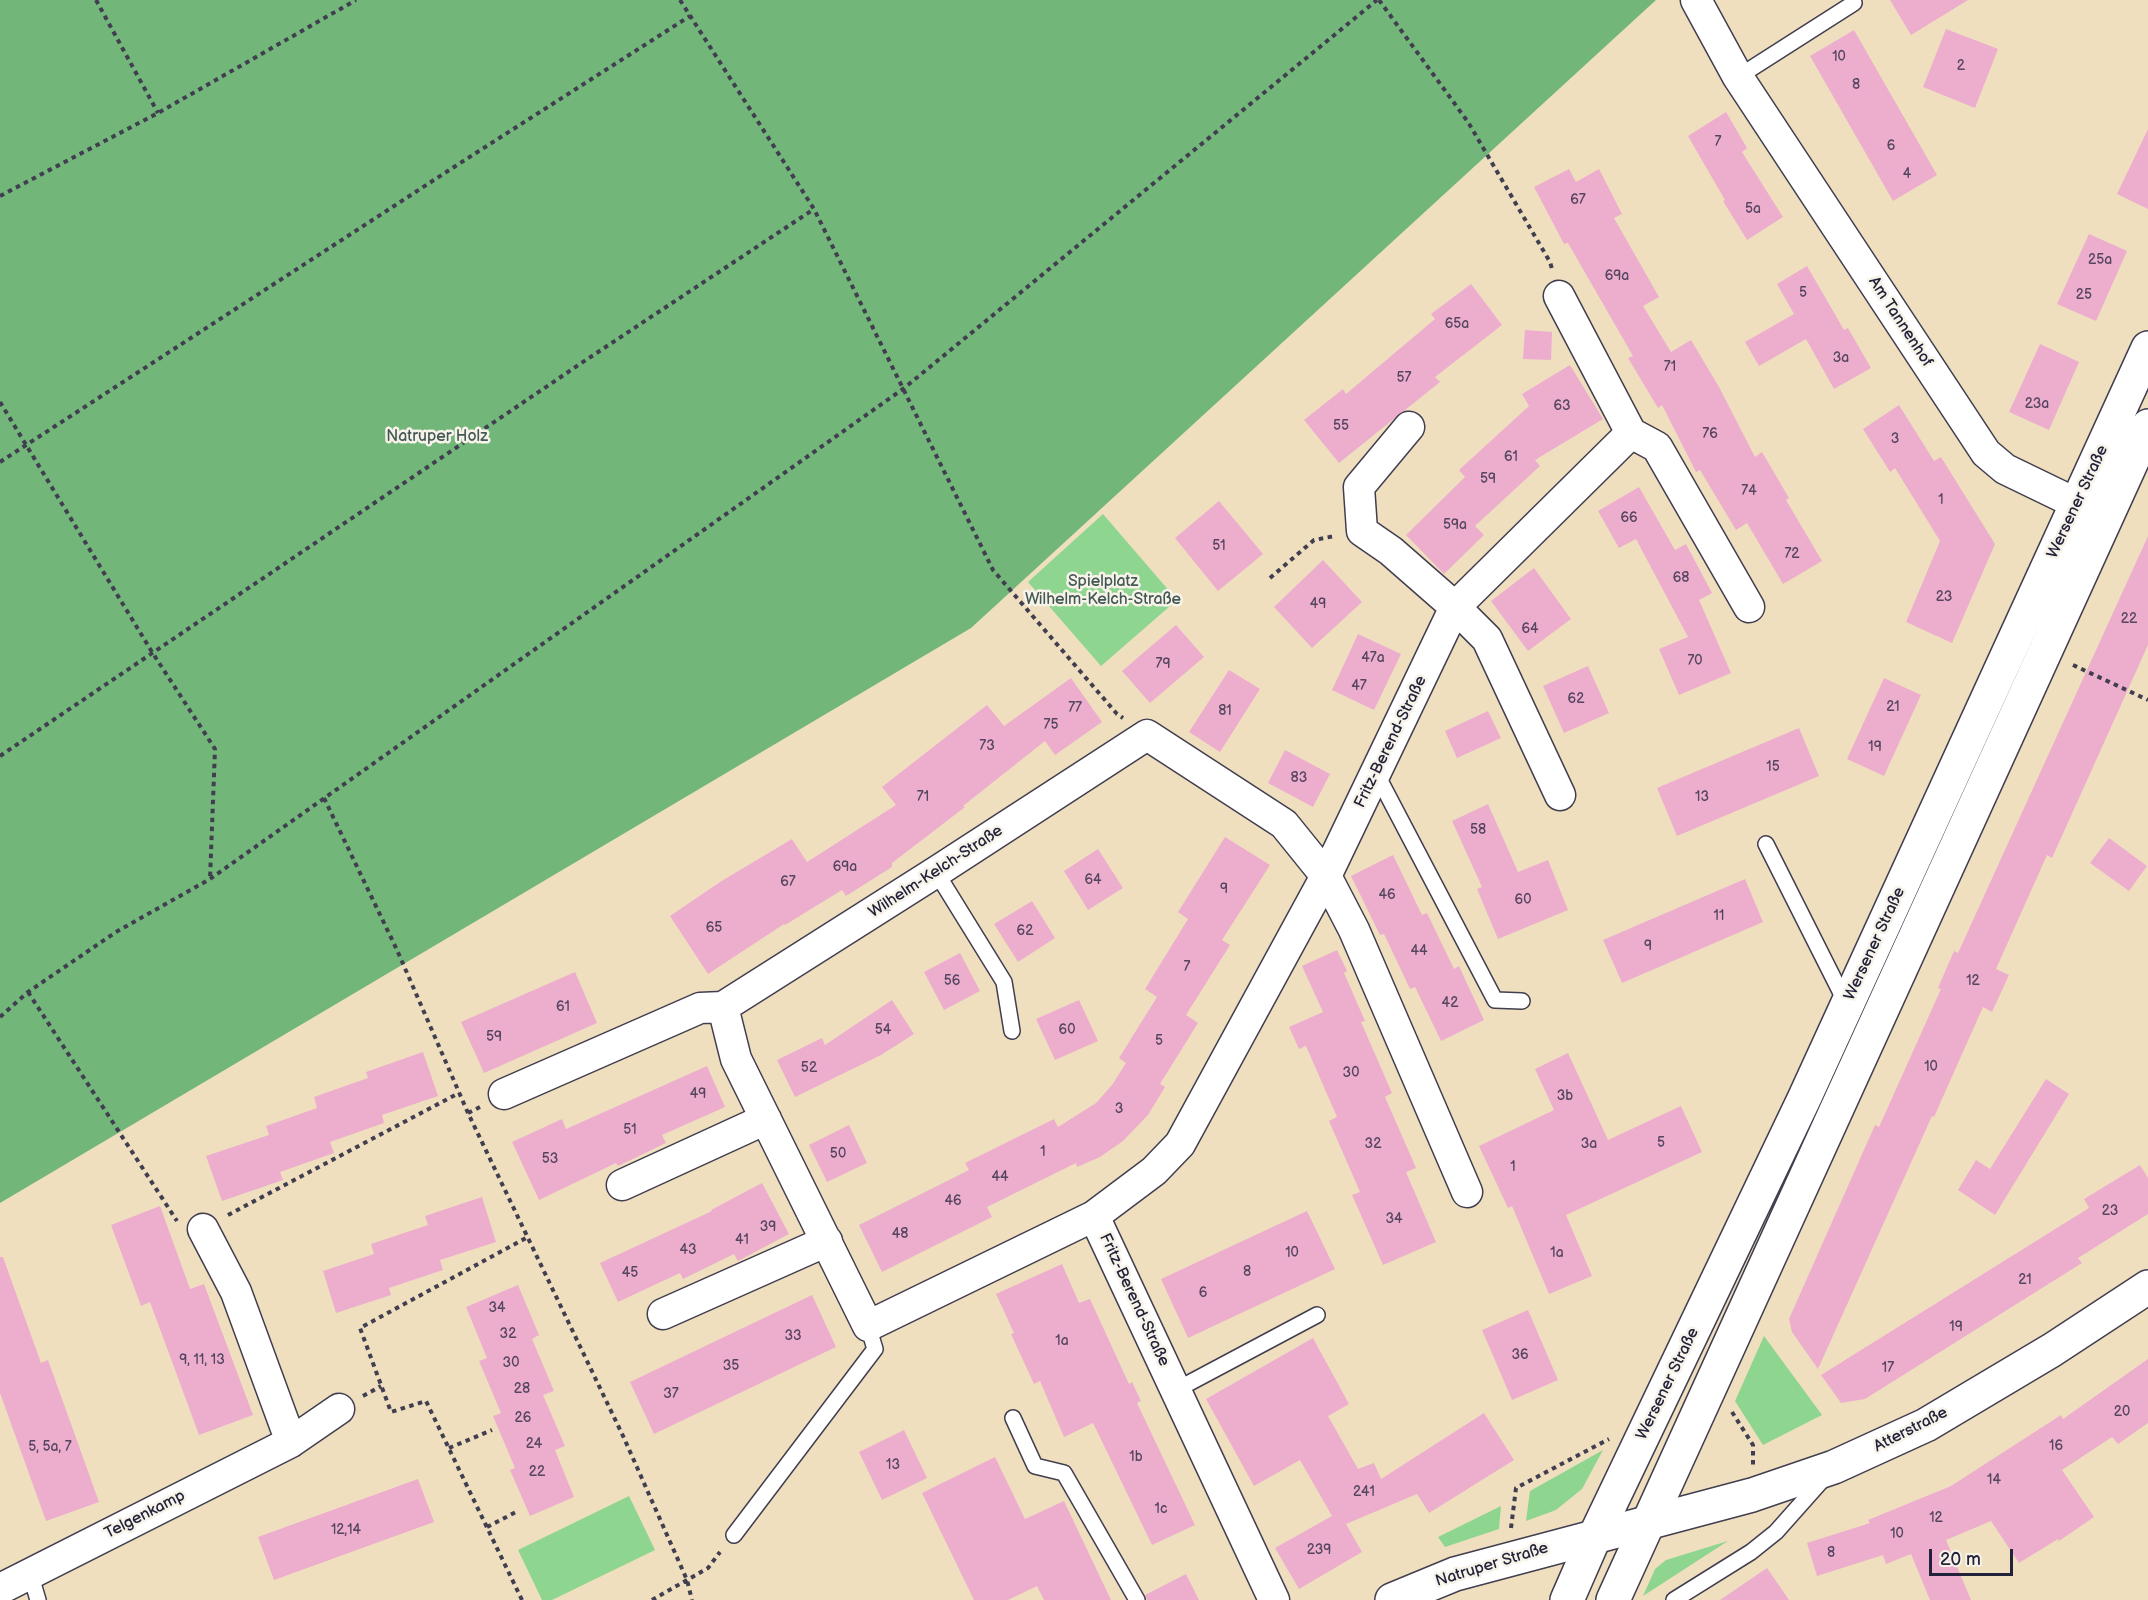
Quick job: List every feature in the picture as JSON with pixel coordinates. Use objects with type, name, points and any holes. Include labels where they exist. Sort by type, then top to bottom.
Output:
[{"type":"main road","name":"Wersener Straße","points":[[1567,1600],[1595,1536],[1847,1005],[2148,348]]},
{"type":"main road","name":"Wersener Straße","points":[[1613,1600],[2148,426]]},
{"type":"main road","name":"Atterstraße","points":[[1650,1521],[1752,1495],[1834,1467],[1926,1425],[2052,1350],[2148,1287]]},
{"type":"main road","name":"Natruper Straße","points":[[1392,1600],[1455,1574],[1650,1521]]},
{"type":"street","name":"Am Tannenhof","points":[[1696,0],[1738,77],[1986,453],[2005,469],[2106,517]]},
{"type":"street","points":[[1559,296],[1631,433],[1657,447],[1749,607]]},
{"type":"street","points":[[1409,427],[1359,487],[1362,531],[1391,551],[1455,607],[1486,639],[1560,795]]},
{"type":"street","name":"Fritz-Berend-Straße","points":[[1274,1600],[1094,1216],[1154,1171],[1180,1144],[1326,876],[1455,607],[1631,433]]},
{"type":"street","points":[[1147,735],[1284,825],[1326,876],[1354,930],[1467,1192]]},
{"type":"street","name":"Wilhelm-Kelch-Straße","points":[[504,1094],[700,1008],[723,1007],[1147,735]]},
{"type":"street","points":[[723,1007],[736,1059],[868,1326],[1094,1216]]},
{"type":"street","points":[[622,1185],[766,1119]]},
{"type":"street","points":[[203,1229],[236,1292],[291,1442]]},
{"type":"street","points":[[663,1314],[827,1241]]},
{"type":"street","name":"Telgenkamp","points":[[0,1589],[34,1586],[291,1442],[339,1409]]},
{"type":"lane","points":[[1738,77],[1854,3]]},
{"type":"lane","points":[[1376,773],[1495,1000],[1522,1001]]},
{"type":"lane","points":[[1766,844],[1847,1005]]},
{"type":"lane","points":[[936,872],[1004,982],[1012,1031]]},
{"type":"lane","points":[[1176,1390],[1317,1315]]},
{"type":"lane","points":[[734,1535],[875,1349],[868,1326]]},
{"type":"lane","points":[[1013,1419],[1035,1466],[1064,1473],[1137,1600]]},
{"type":"lane","points":[[1674,1600],[1751,1552],[1776,1533],[1834,1467]]},
{"type":"path","points":[[96,0],[158,113]]},
{"type":"path","points":[[0,196],[158,113],[356,0]]},
{"type":"path","points":[[680,0],[814,209],[993,570],[1117,714],[1147,735]]},
{"type":"path","points":[[0,1017],[28,992],[116,932],[210,879],[903,389],[1378,0],[1468,122],[1550,261],[1559,296]]},
{"type":"path","points":[[0,462],[690,16]]},
{"type":"path","points":[[0,756],[814,209]]},
{"type":"path","points":[[0,402],[152,652],[215,749],[210,879]]},
{"type":"path","points":[[1270,578],[1314,540],[1362,531]]},
{"type":"path","points":[[2044,651],[2148,700]]},
{"type":"path","points":[[324,798],[397,950],[459,1093],[526,1238],[624,1438],[687,1580],[692,1600]]},
{"type":"path","points":[[28,992],[184,1232],[203,1229],[459,1093]]},
{"type":"path","points":[[522,1600],[426,1401],[391,1412],[360,1328],[526,1238]]},
{"type":"path","points":[[449,1448],[492,1430]]},
{"type":"path","points":[[487,1527],[516,1512]]},
{"type":"path","points":[[652,1600],[708,1568],[734,1535]]},
{"type":"green space","name":"Natruper Holz","points":[[0,0],[1656,0],[971,628],[0,1203]]},
{"type":"green space","name":"Spielplatz Wilhelm-Kelch-Straße","points":[[1103,514],[1177,600],[1101,666],[1028,582]]},
{"type":"green space","points":[[1764,1336],[1822,1415],[1763,1445],[1735,1401]]},
{"type":"green space","points":[[1603,1450],[1582,1489],[1556,1510],[1526,1521],[1530,1491]]},
{"type":"green space","points":[[629,1496],[655,1550],[552,1600],[542,1600],[518,1550]]},
{"type":"green space","points":[[1501,1506],[1499,1529],[1445,1547],[1438,1537]]},
{"type":"green space","points":[[1728,1541],[1643,1596],[1655,1569],[1666,1560]]},
{"type":"building","points":[[1890,0],[1968,0],[1911,35]]},
{"type":"building","points":[[1946,29],[1998,49],[1975,108],[1923,87]]},
{"type":"building","points":[[1854,30],[1937,175],[1893,201],[1810,56]]},
{"type":"building","points":[[1726,112],[1747,148],[1742,152],[1783,217],[1747,240],[1688,136]]},
{"type":"building","points":[[2148,129],[2148,209],[2117,194]]},
{"type":"building","points":[[1569,169],[1576,182],[1599,169],[1622,214],[1614,218],[1659,297],[1643,306],[1671,352],[1691,340],[1719,387],[1755,457],[1762,452],[1789,498],[1786,500],[1822,561],[1783,584],[1747,523],[1736,530],[1700,470],[1696,472],[1662,405],[1658,408],[1628,358],[1633,356],[1568,243],[1564,244],[1534,187]]},
{"type":"building","points":[[2089,234],[2127,251],[2096,321],[2057,304]]},
{"type":"building","points":[[1807,266],[1844,330],[1848,328],[1871,368],[1834,389],[1806,339],[1759,366],[1745,342],[1794,314],[1777,284]]},
{"type":"building","points":[[1471,284],[1502,325],[1435,377],[1440,382],[1339,463],[1304,420],[1343,389],[1346,394],[1435,319],[1431,314]]},
{"type":"building","points":[[1525,330],[1552,332],[1551,360],[1523,359]]},
{"type":"building","points":[[2040,344],[2079,362],[2049,430],[2009,412]]},
{"type":"building","points":[[1570,365],[1603,419],[1535,460],[1540,466],[1475,526],[1484,535],[1444,574],[1406,535],[1465,477],[1459,470],[1529,406],[1522,394]]},
{"type":"building","points":[[1899,405],[1934,461],[1941,457],[1995,544],[1952,643],[1906,622],[1940,541],[1895,468],[1890,472],[1863,429]]},
{"type":"building","points":[[1639,487],[1675,550],[1686,544],[1712,593],[1699,600],[1731,673],[1679,695],[1659,649],[1688,637],[1636,539],[1619,548],[1598,511]]},
{"type":"building","points":[[1219,501],[1263,554],[1218,591],[1175,538]]},
{"type":"building","points":[[2148,536],[2148,645],[2052,858],[2047,855],[1996,969],[2009,975],[1992,1012],[1983,1007],[1818,1369],[1792,1332],[1789,1319],[1875,1125],[1879,1127],[1941,989],[1938,988],[1954,951],[1958,953]]},
{"type":"building","points":[[1323,560],[1362,602],[1312,648],[1274,607]]},
{"type":"building","points":[[1534,568],[1571,619],[1528,651],[1491,601]]},
{"type":"building","points":[[1176,625],[1204,657],[1150,703],[1122,671]]},
{"type":"building","points":[[1358,634],[1401,654],[1374,710],[1332,690]]},
{"type":"building","points":[[1588,666],[1609,713],[1564,733],[1543,686]]},
{"type":"building","points":[[1229,670],[1260,689],[1220,752],[1189,732]]},
{"type":"building","points":[[1071,678],[1102,722],[1055,755],[1045,741],[892,863],[892,867],[846,896],[842,890],[784,924],[708,974],[670,916],[720,882],[792,839],[807,862],[896,805],[882,787],[987,705],[1004,726]]},
{"type":"building","points":[[1884,678],[1921,695],[1884,776],[1847,759]]},
{"type":"building","points":[[1488,711],[1501,738],[1457,758],[1445,731]]},
{"type":"building","points":[[1799,728],[1819,776],[1677,836],[1657,788]]},
{"type":"building","points":[[1285,750],[1330,774],[1313,807],[1268,783]]},
{"type":"building","points":[[1488,804],[1518,872],[1548,860],[1568,910],[1498,939],[1477,889],[1482,887],[1452,821]]},
{"type":"building","points":[[1225,837],[1270,865],[1222,940],[1230,945],[1186,1015],[1198,1023],[1160,1084],[1165,1087],[1148,1115],[1123,1141],[1100,1157],[1077,1167],[1076,1163],[987,1207],[992,1217],[882,1272],[859,1225],[969,1170],[965,1163],[1054,1119],[1058,1127],[1096,1103],[1112,1085],[1126,1063],[1119,1058],[1157,997],[1145,989],[1188,919],[1178,912]]},
{"type":"building","points":[[2109,838],[2147,866],[2129,891],[2090,863]]},
{"type":"building","points":[[1098,849],[1123,888],[1088,910],[1064,871]]},
{"type":"building","points":[[1393,855],[1422,915],[1427,913],[1454,969],[1459,966],[1484,1020],[1441,1041],[1415,987],[1410,989],[1384,934],[1380,935],[1351,876]]},
{"type":"building","points":[[1745,879],[1763,922],[1622,983],[1603,940]]},
{"type":"building","points":[[1032,901],[1055,938],[1018,962],[994,924]]},
{"type":"building","points":[[1337,950],[1347,971],[1344,973],[1365,1021],[1361,1022],[1392,1093],[1385,1097],[1416,1168],[1406,1172],[1436,1242],[1383,1265],[1352,1195],[1360,1192],[1329,1121],[1337,1117],[1306,1046],[1299,1049],[1289,1027],[1323,1012],[1302,966]]},
{"type":"building","points":[[960,953],[980,991],[944,1010],[924,972]]},
{"type":"building","points":[[575,972],[597,1023],[484,1073],[461,1022]]},
{"type":"building","points":[[892,1000],[914,1034],[881,1055],[795,1097],[777,1060],[822,1038],[825,1045]]},
{"type":"building","points":[[1079,1000],[1098,1041],[1055,1060],[1036,1019]]},
{"type":"building","points":[[423,1052],[438,1096],[382,1115],[384,1123],[330,1142],[334,1153],[280,1172],[283,1180],[222,1201],[206,1156],[269,1135],[266,1126],[317,1108],[314,1097],[368,1078],[366,1072]]},
{"type":"building","points":[[1568,1053],[1608,1140],[1681,1106],[1702,1152],[1566,1215],[1592,1276],[1549,1294],[1512,1206],[1508,1208],[1479,1146],[1554,1110],[1535,1069]]},
{"type":"building","points":[[707,1066],[725,1107],[662,1135],[666,1143],[618,1166],[616,1163],[539,1200],[512,1142],[562,1119],[566,1129]]},
{"type":"building","points":[[2046,1079],[2069,1094],[1995,1215],[1958,1190],[1976,1160],[1990,1169]]},
{"type":"building","points":[[849,1125],[867,1163],[827,1182],[809,1145]]},
{"type":"building","points":[[2140,1165],[2148,1178],[2148,1214],[2078,1258],[2082,1263],[1865,1399],[1841,1403],[1821,1375],[2089,1208],[2084,1199]]},
{"type":"building","points":[[762,1183],[789,1234],[738,1261],[734,1254],[683,1279],[680,1273],[618,1302],[600,1263],[712,1211]]},
{"type":"building","points":[[482,1197],[496,1242],[440,1260],[443,1270],[389,1288],[391,1295],[336,1313],[323,1271],[374,1254],[371,1244],[428,1225],[425,1216]]},
{"type":"building","points":[[160,1206],[190,1289],[204,1284],[253,1415],[199,1435],[150,1302],[141,1306],[111,1225]]},
{"type":"building","points":[[1307,1211],[1335,1269],[1188,1338],[1161,1279]]},
{"type":"building","points":[[0,1257],[3,1257],[41,1363],[48,1360],[99,1502],[46,1521],[0,1393]]},
{"type":"building","points":[[1062,1264],[1079,1303],[1090,1299],[1129,1384],[1132,1382],[1141,1401],[1137,1403],[1195,1525],[1152,1545],[1093,1423],[1064,1437],[1040,1381],[1034,1384],[996,1294]]},
{"type":"building","points":[[518,1285],[539,1335],[532,1339],[554,1391],[543,1395],[565,1446],[555,1450],[574,1497],[530,1516],[510,1470],[515,1468],[493,1416],[501,1413],[479,1361],[487,1358],[466,1307]]},
{"type":"building","points":[[812,1295],[836,1347],[654,1434],[630,1382]]},
{"type":"building","points":[[1528,1310],[1558,1380],[1512,1400],[1482,1330]]},
{"type":"building","points":[[1313,1338],[1349,1404],[1328,1416],[1358,1469],[1374,1463],[1381,1479],[1484,1413],[1514,1460],[1429,1513],[1417,1494],[1346,1524],[1362,1552],[1299,1589],[1275,1548],[1332,1516],[1300,1460],[1254,1486],[1206,1399]]},
{"type":"building","points":[[2148,1359],[2148,1423],[2118,1444],[2112,1437],[2062,1470],[2094,1517],[2059,1541],[2058,1539],[2019,1563],[1991,1521],[1946,1540],[1971,1600],[1930,1600],[1911,1554],[1886,1564],[1883,1555],[1817,1576],[1807,1543],[1870,1523],[1868,1520],[1951,1486],[2061,1415],[2063,1419]]},
{"type":"building","points":[[904,1430],[927,1478],[882,1500],[859,1452]]},
{"type":"building","points":[[995,1457],[1025,1519],[1064,1501],[1111,1600],[1044,1600],[1037,1586],[1008,1600],[974,1600],[922,1493]]},
{"type":"building","points":[[418,1479],[434,1522],[274,1580],[258,1537]]},
{"type":"building","points":[[1767,1568],[1789,1600],[1720,1600]]},
{"type":"building","points":[[1186,1574],[1199,1600],[1147,1600],[1145,1595]]}]
